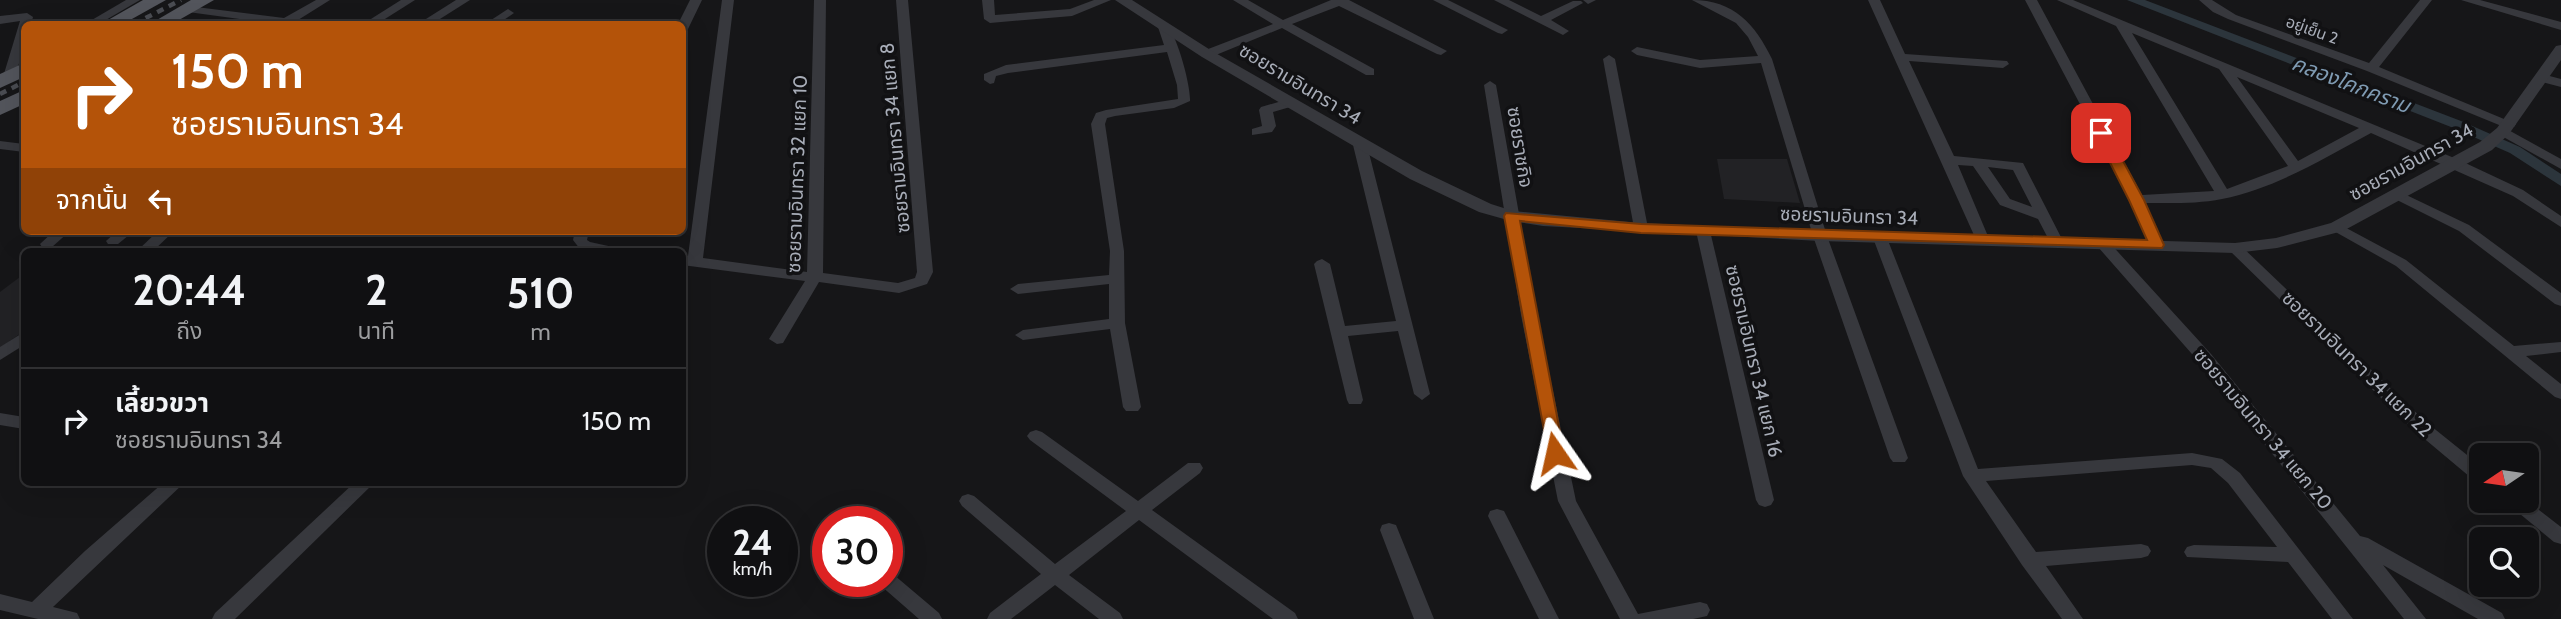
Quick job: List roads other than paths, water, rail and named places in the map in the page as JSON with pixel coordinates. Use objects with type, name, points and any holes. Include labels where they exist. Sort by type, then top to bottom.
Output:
[{"type":"main road","points":[[116,21],[158,0]]},
{"type":"main road","points":[[165,21],[196,4]]},
{"type":"main road","points":[[0,109],[21,98]]},
{"type":"street","points":[[96,21],[134,0]]},
{"type":"street","points":[[293,21],[324,0]]},
{"type":"street","points":[[374,21],[409,0]]},
{"type":"street","points":[[429,21],[464,0]]},
{"type":"street","points":[[686,21],[696,0]]},
{"type":"street","points":[[728,0],[689,261],[815,277]]},
{"type":"street","name":"ซอยรามอินทรา 32 แยก 10","points":[[777,339],[815,277],[820,0]]},
{"type":"street","name":"ซอยรามอินทรา 34 แยก 8","points":[[815,277],[900,288],[922,281],[925,272],[902,0]]},
{"type":"street","points":[[988,0],[990,19],[1072,12],[1105,0]]},
{"type":"street","name":"ซอยรามอินทรา 34","points":[[1122,0],[1360,145],[1462,199],[1511,216],[1641,228],[1820,236],[2235,248],[2277,243],[2337,228],[2454,163],[2498,134],[2561,50]]},
{"type":"street","points":[[1240,0],[1370,72]]},
{"type":"street","points":[[1207,54],[1340,0],[1441,51]]},
{"type":"street","points":[[1439,0],[1502,30]]},
{"type":"street","points":[[1500,0],[1563,31]]},
{"type":"street","points":[[1698,0],[1739,19],[1753,32],[1766,59],[1820,236],[1899,458]]},
{"type":"street","points":[[1874,0],[1949,160],[1983,241]]},
{"type":"street","points":[[2031,0],[2137,200],[2156,245]]},
{"type":"street","points":[[2063,0],[2454,163],[2518,193],[2561,223]]},
{"type":"street","name":"อยู่เย็น 2","points":[[2205,0],[2232,18],[2371,68],[2561,165]]},
{"type":"street","points":[[2371,68],[2426,0]]},
{"type":"street","points":[[2467,0],[2561,26]]},
{"type":"street","points":[[1542,20],[1585,1]]},
{"type":"street","points":[[196,4],[275,21]]},
{"type":"street","points":[[496,21],[508,13]]},
{"type":"street","points":[[0,20],[27,17],[26,21]]},
{"type":"street","points":[[2120,23],[2223,194]]},
{"type":"street","points":[[1132,407],[1117,323],[1117,251],[1098,124],[1101,116],[1111,111],[1172,105],[1184,101],[1186,91],[1164,27]]},
{"type":"street","points":[[14,74],[21,43]]},
{"type":"street","points":[[990,80],[990,74],[1006,69],[1169,48]]},
{"type":"street","points":[[1637,51],[1700,64],[1766,59]]},
{"type":"street","points":[[1899,57],[2003,64]]},
{"type":"street","points":[[1609,59],[1641,228]]},
{"type":"street","points":[[2222,65],[2296,167]]},
{"type":"street","points":[[2542,78],[2561,83]]},
{"type":"street","name":"ซอยราชกิจ","points":[[1490,85],[1511,216],[1555,453],[1567,501],[1630,619]]},
{"type":"street","points":[[1257,132],[1267,130],[1269,126],[1266,110],[1292,102]]},
{"type":"street","points":[[2137,200],[2183,199],[2223,194],[2266,181],[2372,127]]},
{"type":"street","points":[[0,145],[21,148]]},
{"type":"street","points":[[1360,145],[1422,394]]},
{"type":"street","points":[[1949,160],[2018,166],[2057,243]]},
{"type":"street","points":[[1976,161],[2005,202],[2043,216]]},
{"type":"street","points":[[2398,195],[2464,228],[2561,302]]},
{"type":"street","points":[[2337,228],[2401,263],[2561,393]]},
{"type":"street","name":"ซอยรามอินทรา 34 แยก 16","points":[[1703,231],[1765,500]]},
{"type":"street","points":[[47,244],[58,235]]},
{"type":"street","points":[[113,241],[121,235]]},
{"type":"street","points":[[148,248],[162,235]]},
{"type":"street","points":[[581,235],[580,240],[585,246],[596,248]]},
{"type":"street","points":[[1880,238],[1972,476],[2029,561],[2073,619]]},
{"type":"street","name":"ซอยรามอินทรา 34 แยก 20","points":[[2102,244],[2205,358],[2416,619]]},
{"type":"street","name":"ซอยรามอินทรา 34 แยก 22","points":[[2235,248],[2420,426],[2469,466]]},
{"type":"street","points":[[1322,264],[1355,400]]},
{"type":"street","points":[[1018,289],[1116,279]]},
{"type":"street","points":[[1023,335],[1117,323]]},
{"type":"street","points":[[1340,332],[1405,325]]},
{"type":"street","points":[[0,355],[21,339]]},
{"type":"street","points":[[2512,352],[2561,347]]},
{"type":"street","points":[[0,419],[21,422]]},
{"type":"street","points":[[1036,436],[1288,619]]},
{"type":"street","points":[[1972,476],[2205,460],[2216,463],[2234,478],[2343,619]]},
{"type":"street","points":[[997,619],[1194,468]]},
{"type":"street","points":[[37,610],[92,556],[172,486]]},
{"type":"street","points":[[222,619],[362,486]]},
{"type":"street","points":[[968,501],[1054,574],[1113,619]]},
{"type":"street","points":[[2529,513],[2561,537]]},
{"type":"street","points":[[1497,516],[1549,619]]},
{"type":"street","points":[[1389,530],[1424,619]]},
{"type":"street","points":[[2353,538],[2494,619]]},
{"type":"street","points":[[2029,561],[2141,551]]},
{"type":"street","points":[[2194,552],[2294,555]]},
{"type":"street","points":[[903,594],[932,619]]},
{"type":"street","points":[[0,602],[70,619]]},
{"type":"street","points":[[1645,619],[1700,610]]},
{"type":"waterway","name":"คลองโคกคราม","points":[[2133,0],[2456,124],[2515,150],[2561,181]]},
{"type":"railway","points":[[140,21],[181,0]]},
{"type":"railway","points":[[0,94],[21,84]]}]
